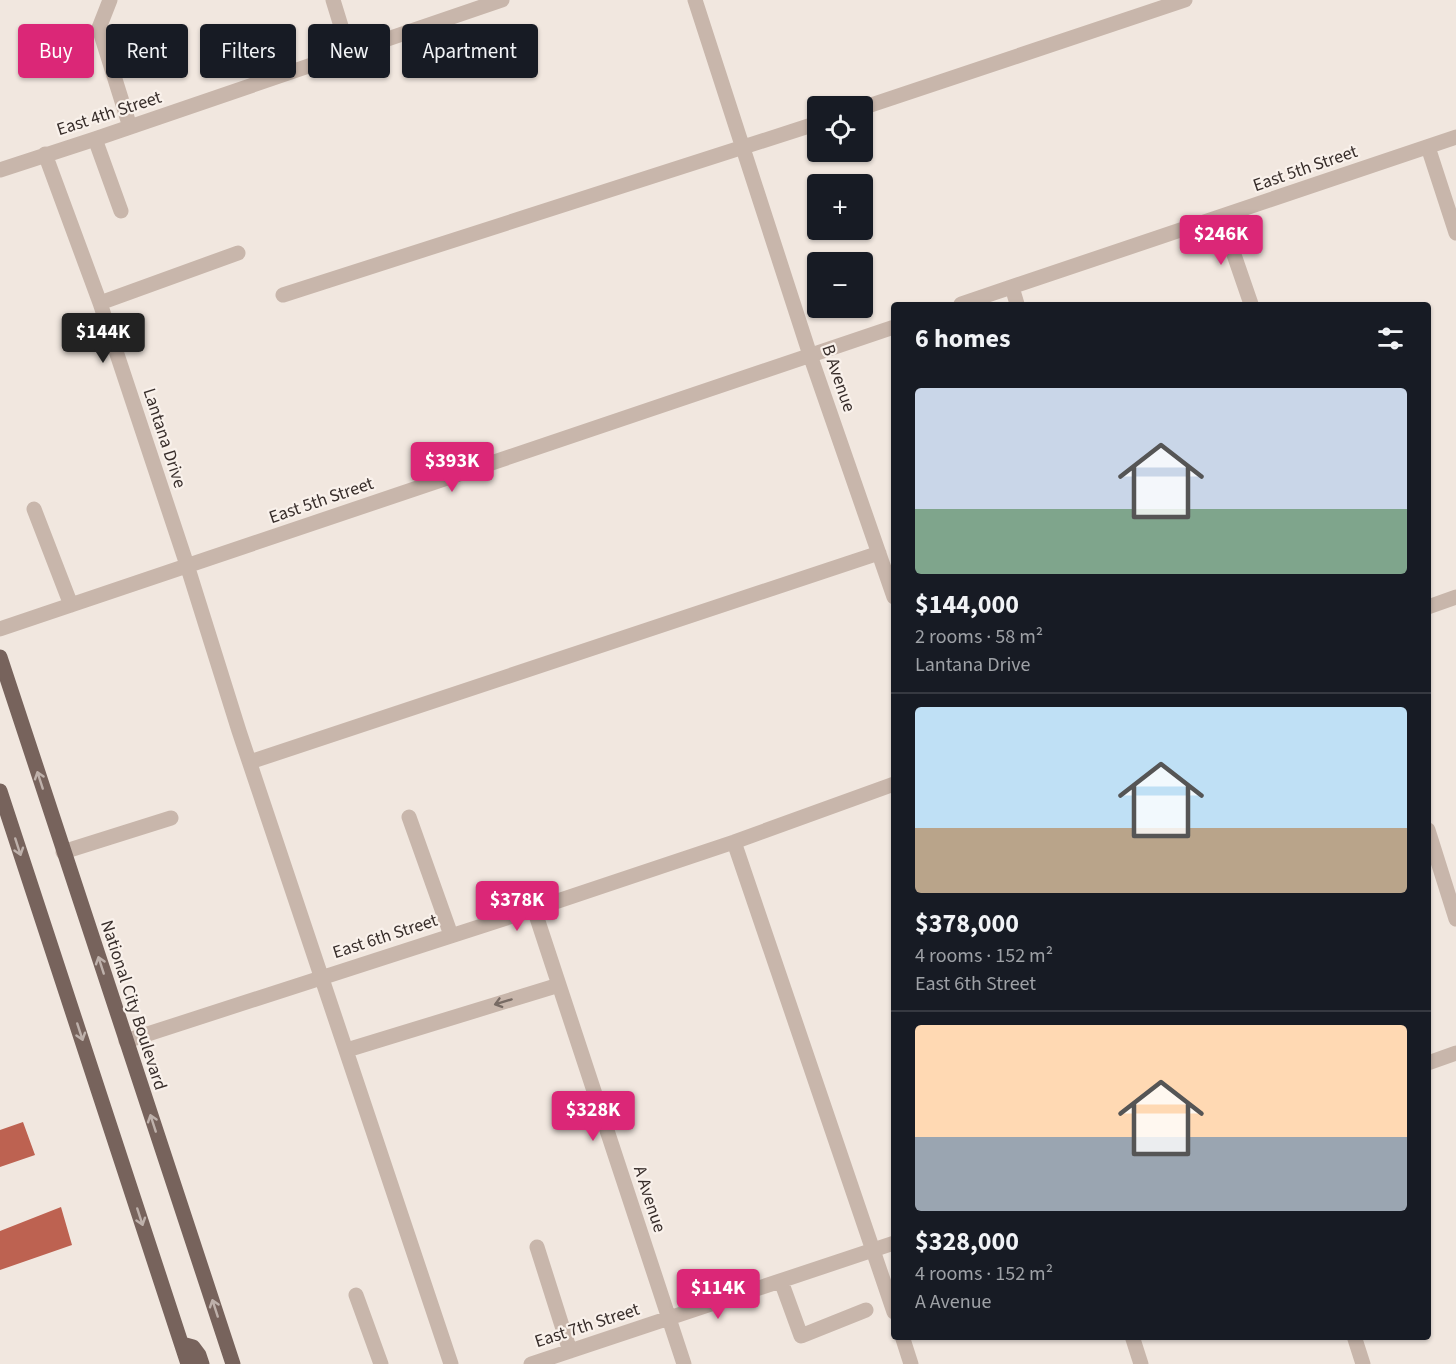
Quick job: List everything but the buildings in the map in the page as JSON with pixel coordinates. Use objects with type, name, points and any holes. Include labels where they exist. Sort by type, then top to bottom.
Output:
[{"type":"main road","name":"National City Boulevard","points":[[0,657],[233,1364]]},
{"type":"main road","points":[[0,791],[188,1364]]},
{"type":"main road","points":[[182,1344],[193,1347],[200,1355],[202,1364]]},
{"type":"street","points":[[110,0],[99,28],[130,127]]},
{"type":"street","points":[[333,0],[340,24]]},
{"type":"street","name":"East 4th Street","points":[[390,38],[502,0]]},
{"type":"street","name":"B Avenue","points":[[695,0],[810,355],[891,588]]},
{"type":"street","points":[[873,104],[1185,0]]},
{"type":"street","name":"East 4th Street","points":[[0,170],[308,66]]},
{"type":"street","points":[[283,295],[807,127]]},
{"type":"street","name":"East 5th Street","points":[[967,302],[1456,137]]},
{"type":"street","points":[[95,139],[121,211]]},
{"type":"street","points":[[1428,147],[1456,232]]},
{"type":"street","name":"Lantana Drive","points":[[45,154],[100,303],[450,1364]]},
{"type":"street","points":[[1221,217],[1250,302]]},
{"type":"street","points":[[100,303],[238,253]]},
{"type":"street","points":[[1012,287],[1016,302]]},
{"type":"street","name":"East 5th Street","points":[[0,629],[891,328]]},
{"type":"street","points":[[34,509],[71,605]]},
{"type":"street","points":[[250,762],[879,553]]},
{"type":"street","points":[[1431,606],[1456,597]]},
{"type":"street","name":"East 6th Street","points":[[126,1041],[734,843],[891,785]]},
{"type":"street","points":[[410,817],[451,935]]},
{"type":"street","points":[[63,852],[171,818]]},
{"type":"street","points":[[1431,840],[1456,919]]},
{"type":"street","points":[[734,843],[891,1303]]},
{"type":"street","name":"A Avenue","points":[[534,909],[684,1364]]},
{"type":"street","points":[[347,1050],[559,985]]},
{"type":"street","points":[[1431,1062],[1456,1053]]},
{"type":"street","name":"East 7th Street","points":[[531,1364],[891,1245]]},
{"type":"street","points":[[537,1247],[570,1351]]},
{"type":"street","points":[[781,1281],[801,1336],[866,1310]]},
{"type":"street","points":[[356,1295],[381,1364]]},
{"type":"street","points":[[903,1340],[911,1364]]},
{"type":"street","points":[[1133,1340],[1141,1364]]},
{"type":"street","points":[[1355,1340],[1362,1364]]}]
